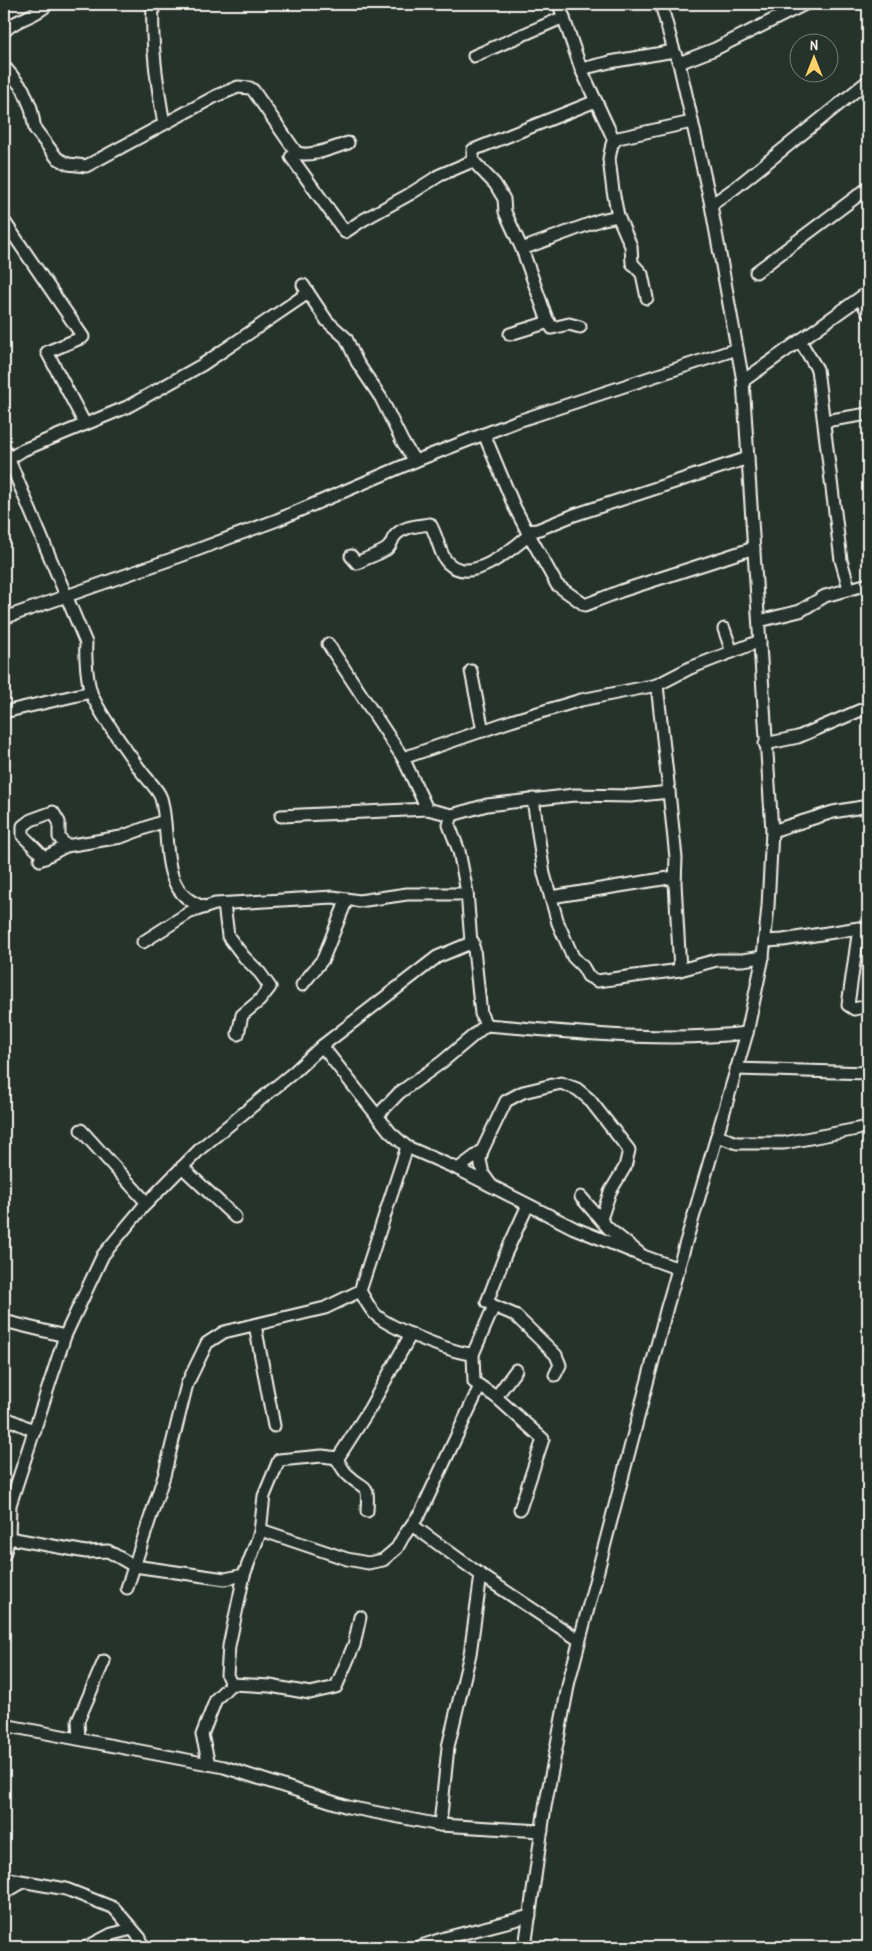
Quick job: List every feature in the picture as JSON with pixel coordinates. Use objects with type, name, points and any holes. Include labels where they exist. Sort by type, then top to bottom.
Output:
[{"type":"street","points":[[4,32],[12,23],[36,14],[48,4]]},
{"type":"street","points":[[153,4],[151,31],[153,54],[164,124]]},
{"type":"street","points":[[559,4],[581,69],[614,140],[610,159],[618,216],[631,246],[632,263],[642,274],[647,298]]},
{"type":"street","points":[[525,1947],[542,1831],[569,1681],[631,1442],[716,1136],[747,1033],[765,941],[772,830],[742,382],[711,205],[679,63],[674,52],[661,4]]},
{"type":"street","points":[[679,63],[715,49],[805,4]]},
{"type":"street","points":[[474,56],[564,17]]},
{"type":"street","points":[[581,69],[610,62],[674,52]]},
{"type":"street","points":[[4,66],[25,94],[31,108],[35,129],[57,158],[68,164],[86,166],[216,96],[238,87],[253,90],[264,103],[296,152],[304,155],[310,154],[348,143]]},
{"type":"street","points":[[711,205],[735,188],[868,81]]},
{"type":"street","points":[[580,327],[569,324],[552,328],[548,322],[522,249],[505,212],[504,199],[473,161],[473,150],[596,101]]},
{"type":"street","points":[[614,140],[692,122]]},
{"type":"street","points":[[291,157],[345,232],[440,175],[473,161]]},
{"type":"street","points":[[756,272],[868,188]]},
{"type":"street","points":[[522,249],[600,220],[618,216]]},
{"type":"street","points":[[4,221],[83,337],[47,352],[85,424]]},
{"type":"street","points":[[6,461],[23,450],[127,407],[202,365],[306,289],[327,321],[346,338],[357,362],[381,398],[402,440],[415,460]]},
{"type":"street","points":[[742,382],[864,295],[868,313]]},
{"type":"street","points":[[510,334],[548,322]]},
{"type":"street","points":[[800,341],[818,369],[841,560],[849,588]]},
{"type":"street","points":[[4,618],[277,520],[415,460],[515,422],[737,349]]},
{"type":"street","points":[[825,421],[868,414]]},
{"type":"street","points":[[484,434],[514,506],[557,586],[585,605],[621,591],[754,548]]},
{"type":"street","points":[[4,448],[6,461],[67,595],[86,643],[91,692],[123,744],[160,796],[169,864],[174,883],[186,898],[194,904],[205,907]]},
{"type":"street","points":[[351,556],[357,563],[385,550],[391,545],[395,536],[406,529],[430,524],[446,562],[456,568],[469,570],[500,558],[528,533],[574,515],[748,458]]},
{"type":"street","points":[[759,621],[800,611],[825,596],[868,584]]},
{"type":"street","points":[[724,629],[732,652]]},
{"type":"street","points":[[403,758],[582,700],[657,685],[690,668],[760,641]]},
{"type":"street","points":[[328,644],[403,758],[427,809]]},
{"type":"street","points":[[471,671],[483,731]]},
{"type":"street","points":[[657,685],[675,848],[680,970]]},
{"type":"street","points":[[4,712],[91,692]]},
{"type":"street","points":[[765,744],[798,737],[868,707]]},
{"type":"street","points":[[281,816],[427,809],[452,815],[487,805],[574,794],[631,796],[670,792]]},
{"type":"street","points":[[533,799],[544,874],[558,923],[569,949],[588,976],[597,981],[680,970],[717,960],[742,960],[763,957]]},
{"type":"street","points":[[772,830],[833,812],[868,806]]},
{"type":"street","points":[[66,846],[59,837],[59,822],[53,812],[31,820],[23,826],[23,836],[42,859],[66,846],[121,837],[164,821]]},
{"type":"street","points":[[452,815],[449,825],[459,851],[467,894],[481,1014],[486,1025]]},
{"type":"street","points":[[551,898],[675,877]]},
{"type":"street","points":[[143,942],[190,912],[224,904],[333,897],[358,901],[407,894],[467,894]]},
{"type":"street","points":[[302,985],[323,959],[347,900]]},
{"type":"street","points":[[224,904],[228,936],[270,987],[259,1002],[242,1016],[238,1034]]},
{"type":"street","points":[[765,941],[783,940],[864,926],[848,1005],[854,1009],[868,1006]]},
{"type":"street","points":[[4,1555],[9,1538],[10,1505],[34,1430],[65,1336],[102,1255],[147,1203],[201,1148],[294,1072],[322,1046],[437,957],[472,943]]},
{"type":"street","points":[[377,1116],[399,1093],[442,1062],[486,1025],[656,1038],[711,1037],[747,1033]]},
{"type":"street","points":[[322,1046],[390,1132],[407,1147],[458,1169],[574,1228],[679,1269]]},
{"type":"street","points":[[736,1069],[868,1072]]},
{"type":"street","points":[[491,1186],[483,1174],[480,1160],[482,1151],[506,1101],[523,1092],[561,1083],[577,1089],[589,1099],[628,1150],[625,1167],[610,1192],[601,1219]]},
{"type":"street","points":[[716,1136],[737,1143],[784,1143],[868,1127]]},
{"type":"street","points":[[81,1130],[147,1203]]},
{"type":"street","points":[[127,1588],[164,1476],[187,1384],[207,1343],[224,1332],[325,1308],[360,1291],[407,1147]]},
{"type":"street","points":[[458,1169],[482,1151]]},
{"type":"street","points":[[182,1167],[235,1217]]},
{"type":"street","points":[[581,1197],[608,1228],[643,1256]]},
{"type":"street","points":[[528,1205],[505,1255],[487,1302],[515,1315],[556,1355],[560,1365],[555,1375]]},
{"type":"street","points":[[360,1291],[376,1316],[411,1334],[445,1348],[473,1354]]},
{"type":"street","points":[[494,1306],[473,1354],[474,1382],[496,1397],[543,1439],[520,1509]]},
{"type":"street","points":[[4,1321],[65,1336]]},
{"type":"street","points":[[254,1325],[274,1426]]},
{"type":"street","points":[[336,1458],[338,1458],[370,1408],[411,1334]]},
{"type":"street","points":[[496,1397],[516,1370]]},
{"type":"street","points":[[260,1532],[261,1530],[347,1559],[368,1563],[383,1560],[397,1548],[421,1512],[480,1386]]},
{"type":"street","points":[[4,1417],[34,1430]]},
{"type":"street","points":[[231,1684],[226,1676],[229,1646],[244,1574],[260,1532],[264,1496],[279,1460],[322,1456],[336,1458],[348,1475],[363,1485],[368,1493],[367,1511]]},
{"type":"street","points":[[412,1525],[481,1575],[580,1640]]},
{"type":"street","points":[[9,1538],[86,1552],[108,1551],[134,1566],[226,1579],[244,1574]]},
{"type":"street","points":[[440,1825],[448,1747],[470,1654],[481,1575]]},
{"type":"street","points":[[209,1764],[202,1735],[216,1699],[231,1684],[270,1686],[310,1693],[336,1687],[354,1645],[360,1617]]},
{"type":"street","points":[[79,1738],[78,1721],[104,1661]]},
{"type":"street","points":[[4,1724],[224,1767],[348,1807],[440,1825],[542,1831]]},
{"type":"street","points":[[4,1878],[66,1889],[114,1908],[140,1938],[144,1947]]},
{"type":"street","points":[[4,1893],[23,1882]]},
{"type":"street","points":[[418,1947],[444,1938],[530,1916]]},
{"type":"street","points":[[87,1947],[112,1934],[132,1929]]}]
